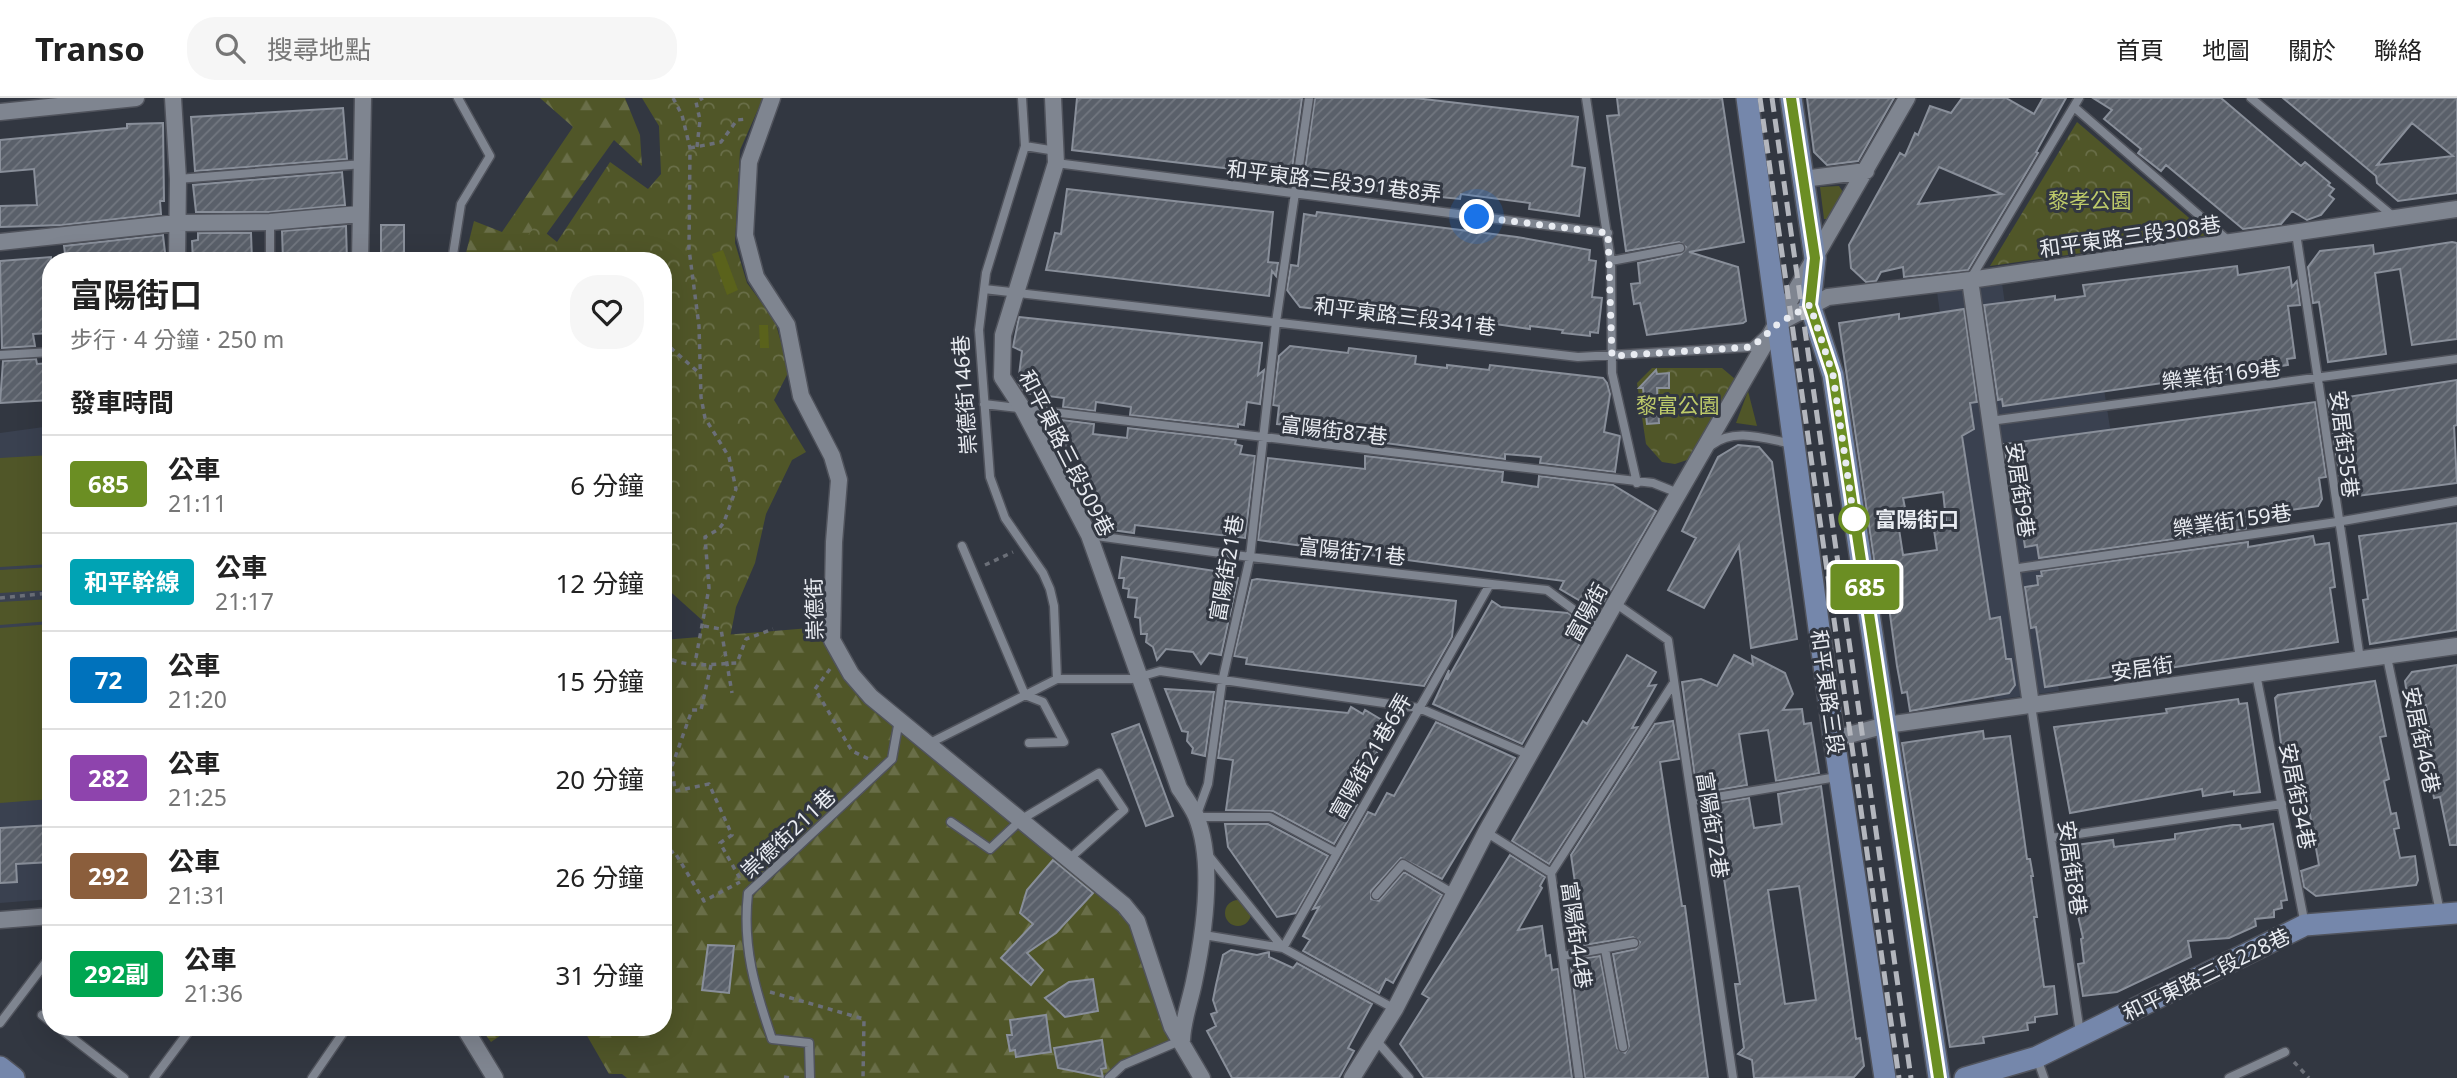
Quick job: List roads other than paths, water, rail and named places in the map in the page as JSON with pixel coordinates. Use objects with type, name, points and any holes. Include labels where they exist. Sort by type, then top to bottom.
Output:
[{"type":"main road","name":"和平東路三段","points":[[1746,98],[1840,776],[1885,1078]]},
{"type":"main road","points":[[1791,98],[1815,258],[1810,305],[1833,375],[1939,1078]]},
{"type":"main road","name":"和平東路三段228巷","points":[[1965,1078],[2037,1057],[2305,925],[2449,913]]},
{"type":"main road","points":[[0,1066],[14,1078]]},
{"type":"street","points":[[0,112],[136,98]]},
{"type":"street","points":[[173,98],[178,179],[177,252]]},
{"type":"street","points":[[360,252],[363,98]]},
{"type":"street","name":"崇德街","points":[[772,98],[749,162],[745,236],[755,277],[787,325],[801,396],[832,456],[839,480],[831,622],[832,640],[839,656],[871,697],[1124,905],[1137,921],[1172,1027],[1202,1078]]},
{"type":"street","name":"和平東路三段509巷","points":[[1053,98],[1056,157],[1003,335],[1002,377],[1023,409],[1089,535],[1179,788],[1196,817]]},
{"type":"street","name":"富陽街","points":[[1352,1078],[1395,1009],[1486,832],[1600,629],[1907,98]]},
{"type":"street","points":[[1803,178],[1866,171]]},
{"type":"street","name":"和平東路三段308巷","points":[[1810,305],[1828,297],[1970,280],[2457,209]]},
{"type":"street","points":[[0,242],[176,223],[270,222],[359,214]]},
{"type":"street","name":"安居街9巷","points":[[1970,280],[2031,705]]},
{"type":"street","name":"和平東路三段341巷","points":[[1779,323],[1810,305]]},
{"type":"street","name":"安居街","points":[[1835,739],[1886,726],[2457,646]]},
{"type":"street","points":[[1182,1040],[1184,1014],[1193,987],[1203,935],[1205,851],[1196,817]]},
{"type":"street","points":[[0,920],[42,917]]},
{"type":"street","points":[[469,1036],[495,1078]]},
{"type":"lane","points":[[453,252],[461,204],[491,156],[458,98]]},
{"type":"lane","name":"崇德街146巷","points":[[1023,98],[1025,146],[986,274],[979,330],[990,477],[1005,517],[1044,573],[1052,598],[1058,679]]},
{"type":"lane","name":"富陽街21巷","points":[[1196,817],[1209,784],[1222,682],[1250,557],[1276,322],[1309,98]]},
{"type":"lane","points":[[1576,98],[1586,99],[1608,233],[1611,261],[1612,373],[1637,483]]},
{"type":"lane","points":[[1970,280],[2079,98]]},
{"type":"lane","points":[[2250,98],[2395,218]]},
{"type":"lane","points":[[2074,107],[2230,242]]},
{"type":"lane","name":"和平東路三段391巷8弄","points":[[1025,146],[1056,157],[1294,194],[1608,233]]},
{"type":"lane","points":[[178,179],[363,164]]},
{"type":"lane","points":[[270,222],[270,252]]},
{"type":"lane","name":"安居街35巷","points":[[2296,233],[2319,379],[2337,522],[2360,659]]},
{"type":"lane","points":[[1611,261],[1680,248]]},
{"type":"lane","name":"和平東路三段341巷","points":[[984,289],[1578,357],[1752,347],[1779,323]]},
{"type":"lane","points":[[0,355],[42,353]]},
{"type":"lane","name":"樂業街169巷","points":[[1990,421],[2457,359]]},
{"type":"lane","name":"富陽街87巷","points":[[984,404],[1262,439],[1653,483],[1678,493]]},
{"type":"lane","points":[[1704,451],[1723,436],[1743,435],[1796,445]]},
{"type":"lane","name":"樂業街159巷","points":[[2012,569],[2337,522],[2457,501]]},
{"type":"lane","name":"富陽街71巷","points":[[1089,535],[1250,557],[1547,590],[1600,629]]},
{"type":"lane","points":[[962,546],[1025,695],[1043,702],[1064,742],[1029,743]]},
{"type":"lane","name":"富陽街21巷6弄","points":[[1283,948],[1335,852],[1490,584]]},
{"type":"lane","name":"富陽街72巷","points":[[1615,603],[1668,640],[1733,1078]]},
{"type":"lane","name":"安居街46巷","points":[[2387,657],[2449,913]]},
{"type":"lane","points":[[929,743],[1058,679],[1139,678],[1160,671],[1222,682],[1419,708],[1530,755]]},
{"type":"lane","name":"安居街34巷","points":[[2256,674],[2305,925]]},
{"type":"lane","points":[[1551,873],[1673,684]]},
{"type":"lane","name":"安居街8巷","points":[[2031,705],[2080,1036]]},
{"type":"lane","name":"崇德街211巷","points":[[810,1078],[809,1043],[772,1039],[754,987],[749,968],[748,893],[892,759],[898,720]]},
{"type":"lane","points":[[951,822],[990,849],[1022,819],[1099,773],[1124,810],[1069,859]]},
{"type":"lane","points":[[1692,801],[1840,776]]},
{"type":"lane","points":[[2052,838],[2282,804]]},
{"type":"lane","points":[[1196,817],[1270,817],[1335,852]]},
{"type":"lane","name":"富陽街44巷","points":[[1486,832],[1551,873],[1579,1078]]},
{"type":"lane","points":[[1205,851],[1283,948]]},
{"type":"lane","points":[[1376,895],[1403,864],[1454,894]]},
{"type":"lane","points":[[1203,935],[1283,948],[1395,1009]]},
{"type":"lane","points":[[1563,956],[1634,943]]},
{"type":"lane","points":[[1605,948],[1623,1047]]},
{"type":"lane","points":[[0,1023],[42,968]]},
{"type":"lane","points":[[70,1036],[124,1078]]},
{"type":"lane","points":[[155,1078],[185,1036]]},
{"type":"lane","points":[[312,1078],[341,1036]]},
{"type":"lane","points":[[1376,1039],[1409,1078]]},
{"type":"lane","points":[[1109,1078],[1123,1065],[1182,1040]]},
{"type":"lane","points":[[2229,1078],[2285,1052]]},
{"type":"lane","points":[[2037,1057],[2044,1078]]},
{"type":"railway","points":[[1760,98],[1899,1078]]},
{"type":"railway","points":[[1772,98],[1911,1078]]},
{"type":"place","name":"富陽街口","points":[[1854,519]]},
{"type":"park label","name":"黎孝公園","points":[[2090,200]]},
{"type":"park label","name":"黎富公園","points":[[1678,405]]}]
